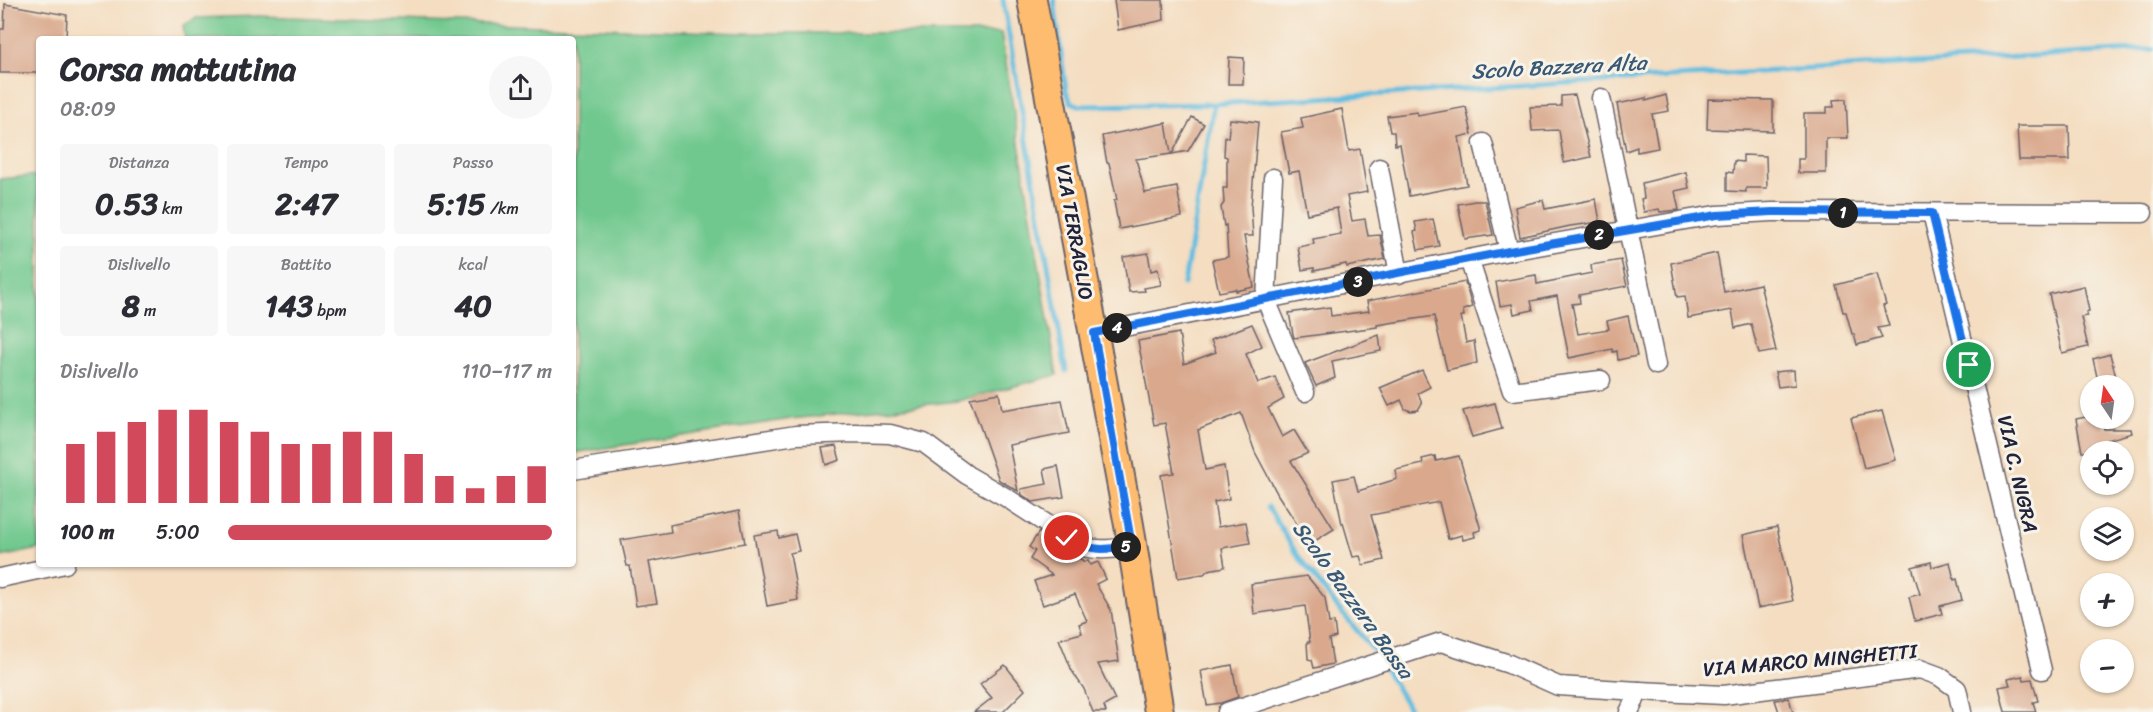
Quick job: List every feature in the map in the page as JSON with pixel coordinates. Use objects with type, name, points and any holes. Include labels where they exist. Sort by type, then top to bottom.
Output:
[{"type":"main road","name":"VIA TERRAGLIO","points":[[1032,0],[1132,546],[1159,712]]},
{"type":"street","points":[[1601,98],[1656,365]]},
{"type":"street","points":[[1483,142],[1509,251]]},
{"type":"street","points":[[1379,168],[1399,273]]},
{"type":"street","points":[[1273,178],[1266,300],[1305,392]]},
{"type":"street","points":[[1094,333],[1509,251],[1717,215],[1772,212],[2143,213]]},
{"type":"street","name":"VIA C. NIGRA","points":[[1932,213],[2042,670]]},
{"type":"street","points":[[1469,259],[1512,392],[1601,380]]},
{"type":"street","points":[[576,470],[796,435],[890,434],[924,443],[967,475],[1082,546],[1095,550],[1110,550],[1132,546]]},
{"type":"street","points":[[0,578],[51,567]]},
{"type":"street","name":"VIA MARCO MINGHETTI","points":[[1227,712],[1441,642],[1509,664],[1558,686],[1639,691],[1724,695],[1920,669],[1939,676],[1957,689],[1962,712]]},
{"type":"street","points":[[1629,712],[1639,691]]},
{"type":"green space","points":[[259,16],[744,33],[1001,33],[1057,375],[958,401],[791,419],[576,453],[576,36],[185,36],[183,26],[196,18]]},
{"type":"green space","points":[[36,175],[36,550],[0,557],[0,179]]},
{"type":"building","points":[[1114,0],[1163,0],[1164,20],[1118,30]]},
{"type":"building","points":[[5,4],[67,15],[66,36],[36,36],[36,73],[0,73],[0,29],[4,29]]},
{"type":"building","points":[[1229,57],[1244,58],[1243,84],[1228,84]]},
{"type":"building","points":[[1575,95],[1591,157],[1564,163],[1559,130],[1532,131],[1530,107],[1561,106],[1561,96]]},
{"type":"building","points":[[1666,95],[1669,111],[1652,114],[1658,148],[1637,152],[1637,147],[1626,151],[1617,104],[1646,98],[1646,101]]},
{"type":"building","points":[[1708,99],[1773,100],[1773,131],[1707,129]]},
{"type":"building","points":[[1846,99],[1848,138],[1826,138],[1826,173],[1798,173],[1798,159],[1804,159],[1804,113],[1827,113],[1827,107],[1834,107],[1833,100]]},
{"type":"building","points":[[1466,107],[1472,134],[1459,137],[1467,185],[1409,196],[1400,144],[1395,145],[1394,132],[1390,132],[1387,116],[1417,112],[1418,116]]},
{"type":"building","points":[[1342,109],[1349,151],[1360,149],[1367,192],[1347,196],[1352,221],[1365,219],[1368,236],[1380,235],[1385,259],[1347,267],[1346,264],[1314,271],[1314,268],[1302,270],[1298,247],[1314,244],[1313,239],[1341,234],[1337,208],[1307,214],[1299,171],[1289,173],[1281,132],[1303,128],[1301,118]]},
{"type":"building","points":[[1192,117],[1204,124],[1188,151],[1172,154]]},
{"type":"building","points":[[1230,119],[1258,122],[1251,207],[1253,236],[1244,236],[1254,287],[1219,292],[1212,260],[1228,257],[1226,225],[1224,226],[1221,207],[1224,203],[1223,188],[1227,188],[1227,157],[1224,156],[1225,136],[1228,138]]},
{"type":"building","points":[[1166,123],[1171,154],[1136,159],[1145,193],[1177,187],[1182,217],[1119,229],[1114,201],[1117,200],[1102,136]]},
{"type":"building","points":[[2017,126],[2069,126],[2070,160],[2019,160]]},
{"type":"building","points":[[1743,155],[1766,156],[1767,188],[1746,188],[1746,192],[1727,191],[1727,172],[1733,173],[1734,161],[1743,162]]},
{"type":"building","points":[[1686,172],[1689,188],[1675,191],[1679,210],[1660,212],[1659,209],[1644,212],[1641,199],[1644,198],[1642,183]]},
{"type":"building","points":[[1596,199],[1600,222],[1520,237],[1515,207],[1543,200],[1545,209]]},
{"type":"building","points":[[1485,201],[1493,235],[1465,239],[1458,204]]},
{"type":"building","points":[[1433,219],[1439,246],[1418,250],[1414,232],[1417,231],[1415,222]]},
{"type":"building","points":[[1148,253],[1151,271],[1158,269],[1161,285],[1144,288],[1145,291],[1129,292],[1123,257]]},
{"type":"building","points":[[1717,253],[1724,292],[1760,284],[1776,351],[1759,354],[1751,324],[1735,328],[1732,310],[1688,318],[1685,296],[1677,297],[1671,263]]},
{"type":"building","points":[[1621,260],[1627,286],[1579,295],[1580,303],[1572,304],[1578,334],[1609,329],[1607,321],[1628,316],[1637,356],[1618,360],[1617,351],[1613,352],[1612,349],[1569,358],[1557,296],[1531,301],[1533,310],[1514,314],[1512,304],[1500,306],[1496,282],[1536,275],[1537,284],[1592,273],[1591,265]]},
{"type":"building","points":[[1877,274],[1889,326],[1878,328],[1882,338],[1857,345],[1846,312],[1843,312],[1836,285]]},
{"type":"building","points":[[1465,282],[1472,307],[1463,310],[1464,316],[1461,316],[1466,343],[1474,341],[1477,363],[1447,370],[1434,316],[1377,325],[1377,327],[1294,338],[1289,313],[1330,307],[1331,316],[1369,311],[1367,301]]},
{"type":"building","points":[[2084,286],[2089,311],[2086,312],[2087,316],[2081,317],[2088,347],[2062,353],[2049,294]]},
{"type":"building","points":[[1252,324],[1262,346],[1246,354],[1258,383],[1275,377],[1284,399],[1268,408],[1282,437],[1294,430],[1308,453],[1291,461],[1334,529],[1310,544],[1278,495],[1255,452],[1241,413],[1198,430],[1205,470],[1224,466],[1229,499],[1214,502],[1218,527],[1246,522],[1250,543],[1222,548],[1225,567],[1208,570],[1204,574],[1178,578],[1161,475],[1174,473],[1165,423],[1154,425],[1138,341],[1179,333],[1184,364],[1216,352],[1211,340]]},
{"type":"building","points":[[1379,335],[1381,351],[1332,361],[1335,378],[1316,386],[1305,363]]},
{"type":"building","points":[[2110,354],[2115,375],[2097,375],[2093,359]]},
{"type":"building","points":[[1422,370],[1430,387],[1418,393],[1422,403],[1418,410],[1405,409],[1401,400],[1389,406],[1380,388]]},
{"type":"building","points":[[1794,370],[1795,385],[1778,387],[1775,372]]},
{"type":"building","points":[[999,393],[1002,410],[1062,400],[1069,433],[1009,445],[1018,491],[999,480],[970,398]]},
{"type":"building","points":[[1495,403],[1502,429],[1472,437],[1463,411]]},
{"type":"building","points":[[1882,411],[1896,460],[1864,468],[1851,418]]},
{"type":"building","points":[[2080,418],[2080,429],[2131,429],[2132,433],[2107,441],[2080,441],[2076,419]]},
{"type":"building","points":[[836,446],[840,460],[826,465],[822,448]]},
{"type":"building","points":[[1435,456],[1436,461],[1459,456],[1481,530],[1474,532],[1475,537],[1463,540],[1462,535],[1448,539],[1439,502],[1371,515],[1384,560],[1363,565],[1360,556],[1353,557],[1342,524],[1333,480],[1354,476],[1358,491],[1397,479],[1396,470],[1423,464],[1422,459]]},
{"type":"building","points":[[1058,466],[1064,497],[1033,502],[1022,495],[1021,489],[1047,484],[1044,469]]},
{"type":"building","points":[[739,511],[745,543],[649,562],[657,603],[636,606],[630,566],[627,566],[621,540],[671,532],[670,525]]},
{"type":"building","points":[[1777,527],[1793,601],[1758,608],[1743,535]]},
{"type":"building","points":[[778,531],[779,538],[795,534],[799,551],[790,553],[798,600],[767,606],[754,535]]},
{"type":"building","points":[[1039,532],[1085,562],[1088,560],[1090,565],[1098,562],[1106,579],[1096,584],[1111,610],[1119,661],[1098,664],[1115,700],[1104,706],[1106,712],[1093,712],[1059,639],[1082,633],[1079,624],[1087,621],[1075,594],[1043,605],[1034,581],[1052,575],[1030,559],[1035,551],[1029,547]]},
{"type":"building","points":[[1931,562],[1932,567],[1950,562],[1962,600],[1940,606],[1942,614],[1915,621],[1909,597],[1920,594],[1912,567]]},
{"type":"building","points":[[1307,576],[1325,598],[1329,623],[1334,622],[1336,637],[1329,639],[1333,664],[1314,668],[1312,660],[1308,659],[1307,642],[1310,642],[1305,606],[1254,614],[1251,584]]},
{"type":"building","points":[[1005,665],[1025,690],[1003,712],[974,712],[992,698],[980,684]]},
{"type":"building","points":[[1232,665],[1238,697],[1207,705],[1201,671]]},
{"type":"building","points":[[2023,676],[2024,680],[2032,679],[2038,701],[2033,702],[2036,712],[2005,712],[1999,687],[2010,685],[2008,679]]},
{"type":"building","points":[[1789,698],[1793,712],[1779,712],[1775,700]]},
{"type":"waterway","points":[[1003,0],[1066,371]]},
{"type":"waterway","name":"Scolo Bazzera Alta","points":[[1054,0],[1066,91],[1071,102],[1081,106],[1214,104],[2153,49]]},
{"type":"waterway","name":"Scolo Bazzera Bassa","points":[[1184,284],[1214,104]]},
{"type":"waterway","name":"Scolo Bazzera Bassa","points":[[1268,507],[1296,553],[1376,653],[1411,712]]},
{"type":"route","points":[[1067,538],[1095,550],[1132,546],[1094,333],[1509,251],[1717,215],[1772,212],[1932,213],[1969,365]]}]
